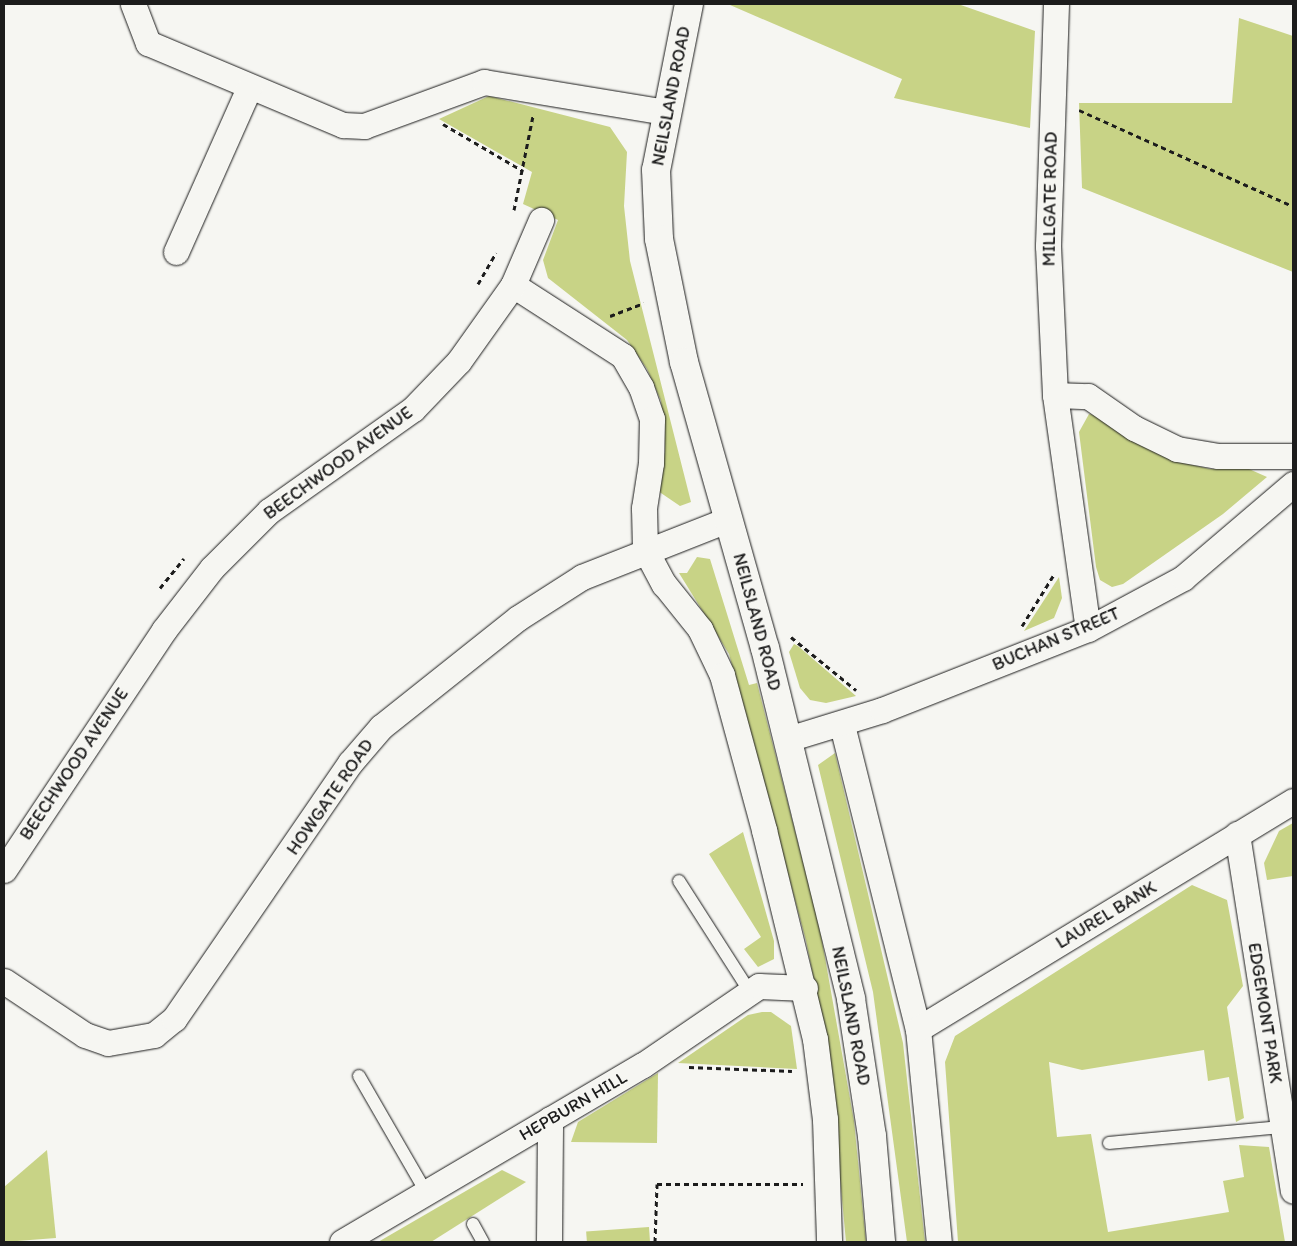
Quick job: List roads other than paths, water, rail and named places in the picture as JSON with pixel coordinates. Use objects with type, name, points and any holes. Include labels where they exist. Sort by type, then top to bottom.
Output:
[{"type":"street","points":[[133,4],[148,43],[249,88],[343,125],[364,126],[484,82],[665,112]]},
{"type":"street","name":"NEILSLAND ROAD","points":[[688,4],[665,112],[656,170],[660,239],[684,362],[729,518],[788,739],[851,999],[872,1136],[881,1242]]},
{"type":"street","name":"MILLGATE ROAD","points":[[1056,4],[1051,97],[1048,246],[1055,395],[1088,629]]},
{"type":"street","points":[[176,252],[249,88]]},
{"type":"street","name":"BEECHWOOD AVENUE","points":[[4,870],[164,630],[212,568],[269,511],[413,409],[459,361],[513,285],[541,220]]},
{"type":"street","points":[[513,285],[583,327],[623,356],[652,419],[651,463],[644,508],[645,549],[664,584],[700,629],[722,675],[805,988],[819,1072],[829,1242]]},
{"type":"street","points":[[1055,395],[1088,396],[1134,428],[1177,449],[1218,456],[1285,456]]},
{"type":"street","name":"BUCHAN STREET","points":[[788,739],[842,725],[1088,629],[1183,578],[1293,484]]},
{"type":"street","name":"HOWGATE ROAD","points":[[4,981],[85,1035],[108,1043],[154,1035],[174,1018],[350,763],[381,727],[518,618],[582,577],[645,549],[729,518]]},
{"type":"street","points":[[842,725],[918,1029],[939,1242]]},
{"type":"street","name":"LAUREL BANK","points":[[918,1029],[1293,801]]},
{"type":"street","name":"EDGEMONT PARK","points":[[1237,834],[1293,1191]]},
{"type":"street","name":"HEPBURN HILL","points":[[342,1242],[643,1066],[759,986],[805,988]]},
{"type":"street","points":[[549,1242],[550,1119]]},
{"type":"lane","points":[[679,881],[750,992]]},
{"type":"lane","points":[[359,1076],[426,1192]]},
{"type":"lane","points":[[1109,1143],[1283,1126]]},
{"type":"lane","points":[[473,1224],[483,1242]]}]
